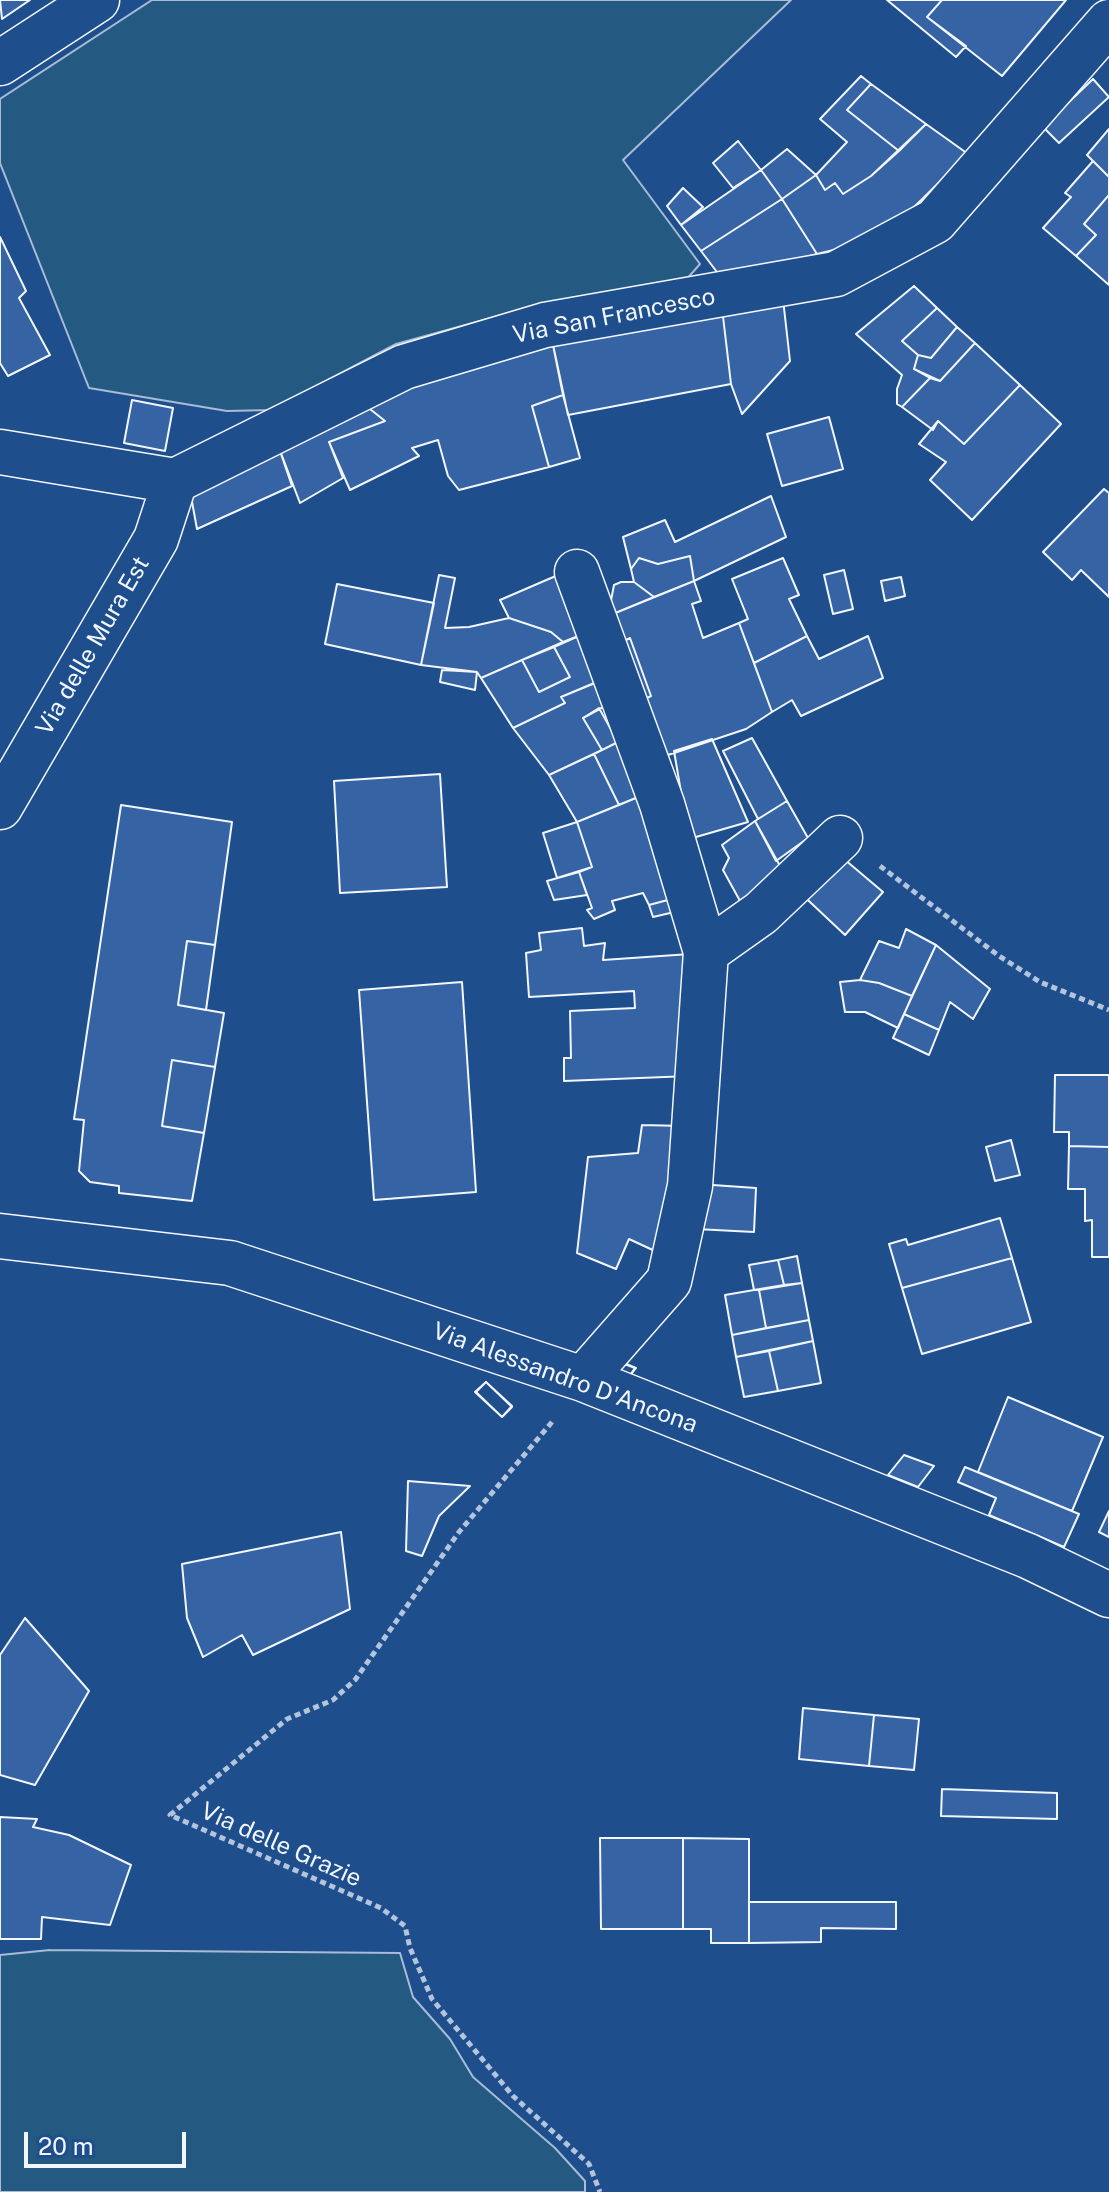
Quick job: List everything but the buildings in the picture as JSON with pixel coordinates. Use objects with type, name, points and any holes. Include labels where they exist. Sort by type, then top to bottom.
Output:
[{"type":"street","points":[[0,63],[97,0]]},
{"type":"street","name":"Via San Francesco","points":[[175,481],[404,367],[545,325],[836,274],[935,221],[1109,22]]},
{"type":"street","points":[[0,452],[175,481]]},
{"type":"street","name":"Via delle Mura Est","points":[[0,807],[156,539],[175,481]]},
{"type":"street","points":[[577,572],[662,804],[706,952],[690,1186],[669,1281],[583,1379]]},
{"type":"street","points":[[706,952],[761,913],[840,838]]},
{"type":"street","name":"Via Alessandro D'Ancona","points":[[0,1236],[230,1263],[583,1379],[1028,1556],[1109,1595]]},
{"type":"path","points":[[840,838],[999,956],[1040,982],[1109,1010]]},
{"type":"path","name":"Via delle Grazie","points":[[583,1379],[545,1434],[459,1532],[355,1680],[333,1700],[287,1719],[170,1815],[381,1908],[405,1926],[410,1948],[432,1999],[513,2096],[589,2164],[600,2192]]},
{"type":"shaded area","points":[[152,0],[791,0],[623,160],[700,264],[685,281],[509,313],[396,344],[271,410],[227,411],[89,388],[0,163],[0,99]]},
{"type":"shaded area","points":[[50,1950],[400,1953],[413,1997],[450,2039],[473,2077],[555,2148],[585,2181],[585,2192],[0,2192],[0,1955]]}]
